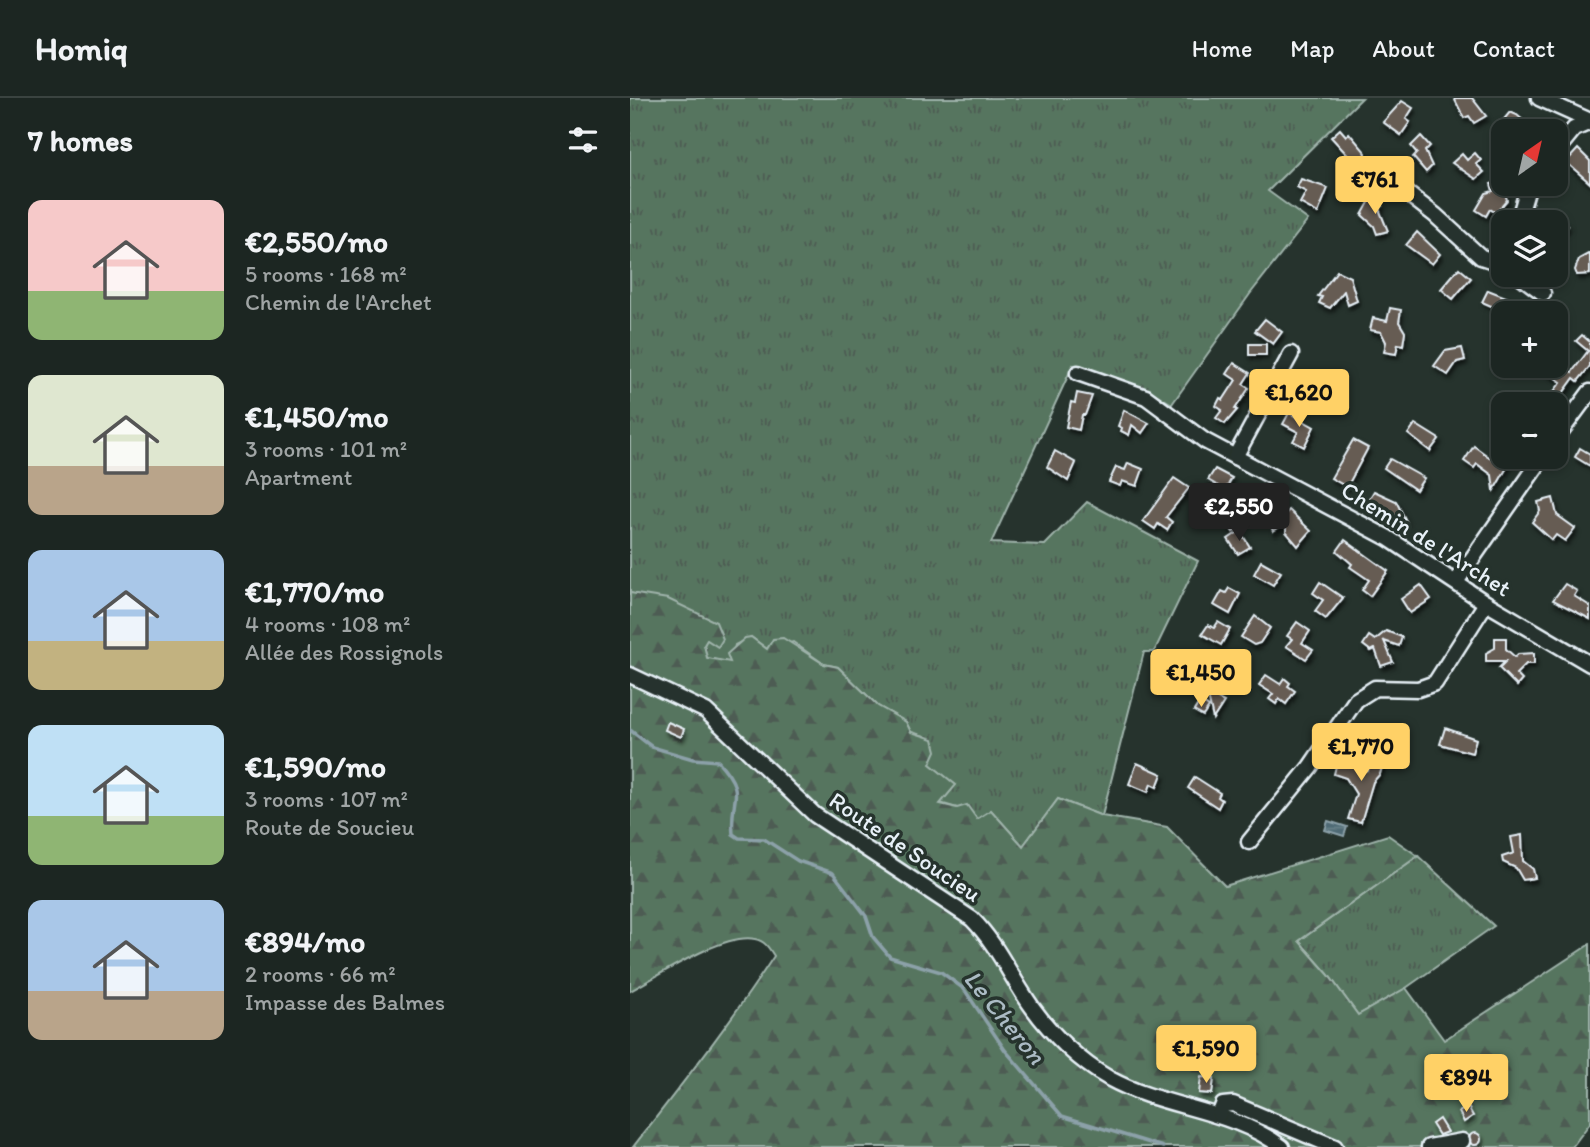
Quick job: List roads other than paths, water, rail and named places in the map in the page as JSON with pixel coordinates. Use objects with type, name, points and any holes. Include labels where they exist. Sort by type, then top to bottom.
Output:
[{"type":"street","points":[[1539,98],[1590,121]]},
{"type":"street","points":[[1568,137],[1574,129],[1590,121]]},
{"type":"street","points":[[1386,177],[1435,215],[1481,257],[1491,260]]},
{"type":"street","points":[[1535,287],[1543,293]]},
{"type":"street","points":[[1235,457],[1290,354]]},
{"type":"street","name":"Chemin de l'Archet","points":[[1078,373],[1146,397],[1205,441],[1388,538],[1486,603],[1590,664]]},
{"type":"street","points":[[1568,422],[1590,392]]},
{"type":"street","points":[[1456,582],[1535,469]]},
{"type":"street","points":[[1249,842],[1310,767],[1356,700],[1375,688],[1418,689],[1435,683],[1486,603]]},
{"type":"street","name":"Route de Soucieu","points":[[630,676],[706,711],[816,815],[972,919],[988,935],[1032,1008],[1084,1061],[1109,1078],[1136,1091],[1219,1115],[1255,1129],[1282,1147]]},
{"type":"street","points":[[1219,1115],[1223,1105],[1233,1104],[1335,1147]]},
{"type":"street","points":[[1429,1147],[1462,1141]]},
{"type":"water","points":[[1328,821],[1347,827],[1344,836],[1325,830]]},
{"type":"waterway","name":"Le Cheron","points":[[630,730],[652,747],[693,759],[718,761],[735,789],[733,834],[739,838],[764,839],[798,861],[833,873],[866,916],[873,937],[890,957],[941,972],[964,989],[1005,1050],[1062,1116],[1163,1147]]}]
